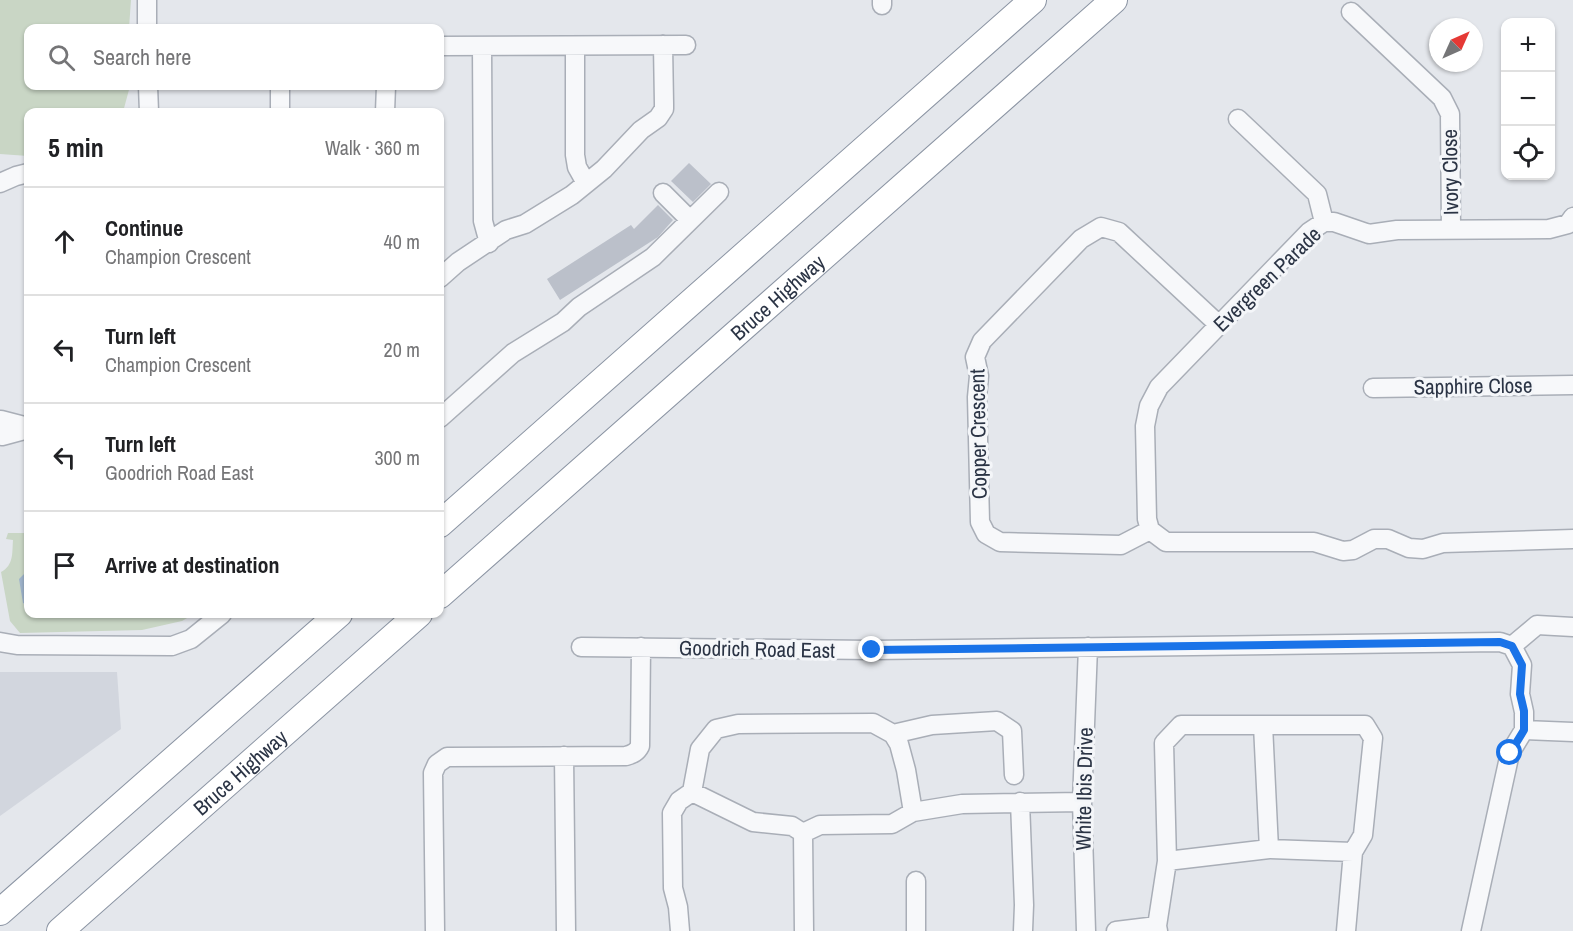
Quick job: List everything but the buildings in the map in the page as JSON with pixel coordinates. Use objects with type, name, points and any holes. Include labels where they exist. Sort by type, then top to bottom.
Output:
[{"type":"highway","points":[[444,520],[1033,0]]},
{"type":"highway","name":"Bruce Highway","points":[[444,591],[1114,0]]},
{"type":"highway","points":[[0,912],[334,618]]},
{"type":"highway","name":"Bruce Highway","points":[[60,931],[414,618]]},
{"type":"street","points":[[147,0],[147,24]]},
{"type":"street","name":"Ivory Close","points":[[1351,12],[1442,98],[1450,114],[1451,230]]},
{"type":"street","points":[[444,274],[458,262],[510,228],[520,226],[565,201],[604,170],[641,130],[653,123],[661,114],[664,104],[663,45]]},
{"type":"street","points":[[444,46],[686,45]]},
{"type":"street","points":[[482,46],[483,221],[489,243]]},
{"type":"street","points":[[575,46],[575,155],[586,183]]},
{"type":"street","points":[[148,90],[149,108]]},
{"type":"street","points":[[279,108],[280,90]]},
{"type":"street","points":[[385,108],[386,90]]},
{"type":"street","points":[[1238,119],[1317,194],[1324,222]]},
{"type":"street","points":[[0,183],[24,174]]},
{"type":"street","points":[[444,414],[513,353],[563,322],[579,308],[642,266],[666,246],[718,192]]},
{"type":"street","points":[[663,194],[690,220]]},
{"type":"street","name":"Evergreen Parade","points":[[1150,530],[1147,519],[1145,426],[1149,406],[1159,387],[1309,232],[1324,222],[1334,222],[1369,234],[1397,230],[1550,229],[1571,225]]},
{"type":"street","name":"Copper Crescent","points":[[1150,530],[1121,545],[1000,542],[986,534],[980,522],[977,397],[980,376],[975,357],[982,341],[1081,239],[1101,227],[1119,232],[1219,325]]},
{"type":"street","name":"Sapphire Close","points":[[1373,388],[1573,385]]},
{"type":"street","points":[[1,428],[24,428]]},
{"type":"street","points":[[1150,530],[1166,542],[1314,542],[1343,551],[1353,550],[1374,540],[1388,539],[1409,549],[1423,549],[1443,543],[1573,538]]},
{"type":"street","points":[[0,642],[48,646],[183,644],[201,633],[218,618]]},
{"type":"street","points":[[1471,931],[1510,753],[1524,730],[1524,711],[1520,694],[1522,665],[1512,646],[1538,625],[1573,627]]},
{"type":"street","name":"Goodrich Road East","points":[[581,647],[872,650],[1500,642],[1512,646]]},
{"type":"street","points":[[435,931],[433,772],[437,764],[447,756],[626,756],[638,751],[640,746],[641,647]]},
{"type":"street","name":"White Ibis Drive","points":[[1086,931],[1082,802],[1088,647]]},
{"type":"street","points":[[893,734],[932,725],[998,721],[1012,730],[1014,775]]},
{"type":"street","points":[[680,931],[678,907],[673,888],[672,813],[679,801],[692,792],[700,748],[716,729],[738,724],[873,723],[893,734],[906,770],[913,812]]},
{"type":"street","points":[[1116,931],[1158,929],[1167,861],[1164,743],[1182,725],[1365,725],[1373,738],[1363,835],[1353,852],[1346,931]]},
{"type":"street","points":[[1263,725],[1269,849]]},
{"type":"street","points":[[1524,730],[1573,732]]},
{"type":"street","points":[[564,756],[566,931]]},
{"type":"street","points":[[692,792],[753,822],[792,826],[803,833]]},
{"type":"street","points":[[1020,802],[1023,931]]},
{"type":"street","points":[[803,833],[820,825],[892,824],[913,812],[962,804],[1082,802]]},
{"type":"street","points":[[803,833],[804,931]]},
{"type":"street","points":[[1167,861],[1269,849],[1353,852]]},
{"type":"street","points":[[916,881],[916,931]]},
{"type":"shaded area","points":[[0,672],[117,672],[121,729],[0,816]]},
{"type":"green space","points":[[0,0],[131,0],[129,24],[24,24],[24,90],[129,90],[124,108],[24,108],[24,156],[0,154]]},
{"type":"green space","points":[[8,533],[24,533],[24,618],[187,618],[142,630],[20,633],[10,621],[1,572],[12,558],[13,540],[6,539]]},
{"type":"water","points":[[24,574],[24,604],[23,603],[19,579]]},
{"type":"route","points":[[872,650],[1500,642],[1512,646],[1522,665],[1520,694],[1524,711],[1524,730],[1510,753]]}]
